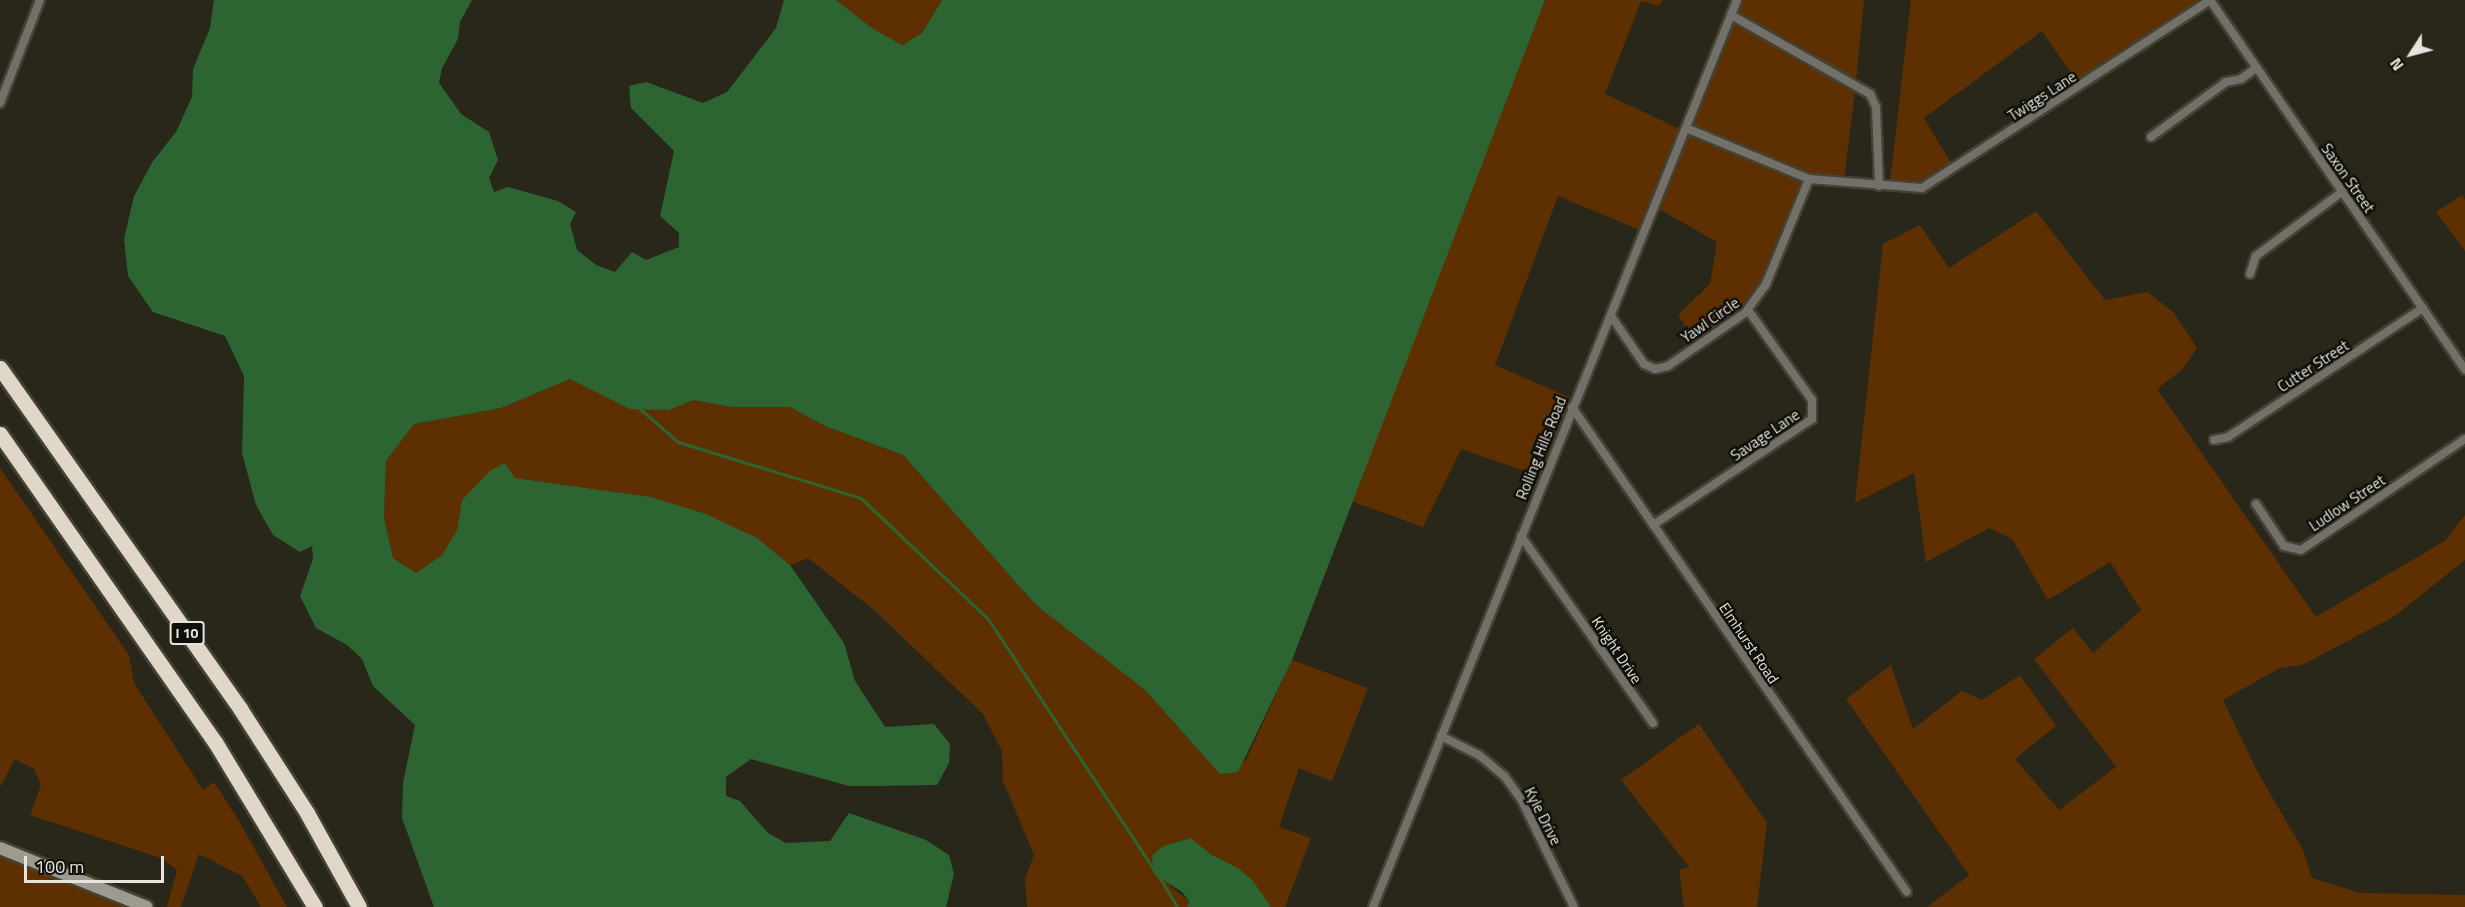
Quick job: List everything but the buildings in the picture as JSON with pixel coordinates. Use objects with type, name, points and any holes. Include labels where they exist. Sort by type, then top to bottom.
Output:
[{"type":"highway","name":"I 10","points":[[0,368],[241,710],[306,813],[359,907]]},
{"type":"highway","name":"I 10","points":[[0,434],[215,742],[315,907]]},
{"type":"street","points":[[0,103],[40,0]]},
{"type":"street","name":"Rolling Hills Road","points":[[1373,907],[1737,0]]},
{"type":"street","name":"Saxon Street","points":[[2210,0],[2465,370]]},
{"type":"street","name":"Twiggs Lane","points":[[1879,186],[1930,185],[2210,0]]},
{"type":"street","points":[[1686,128],[1809,179],[1879,186],[1876,107],[1870,94],[1731,15]]},
{"type":"street","points":[[2151,137],[2226,82],[2241,79],[2256,68]]},
{"type":"street","name":"Yawl Circle","points":[[1611,316],[1644,364],[1655,369],[1668,366],[1748,310],[1766,284],[1809,179]]},
{"type":"street","points":[[2250,274],[2256,256],[2342,192]]},
{"type":"street","name":"Cutter Street","points":[[2214,440],[2228,437],[2423,308]]},
{"type":"street","name":"Savage Lane","points":[[1653,525],[1812,419],[1812,400],[1748,310]]},
{"type":"street","name":"Elmhurst Road","points":[[1572,407],[1907,892]]},
{"type":"street","name":"Ludlow Street","points":[[2256,504],[2284,546],[2301,550],[2465,439]]},
{"type":"street","name":"Knight Drive","points":[[1521,536],[1653,723]]},
{"type":"street","name":"Kyle Drive","points":[[1441,736],[1489,762],[1510,782],[1572,906]]},
{"type":"street","points":[[0,848],[147,907]]},
{"type":"shaded area","points":[[214,0],[472,0],[460,22],[458,39],[442,68],[439,83],[461,114],[489,132],[498,160],[489,178],[494,192],[508,187],[558,201],[576,212],[570,224],[577,250],[596,265],[615,272],[632,252],[646,260],[679,247],[679,233],[660,216],[674,151],[631,108],[629,86],[646,82],[703,103],[727,92],[776,28],[784,0],[836,0],[872,28],[902,45],[922,33],[942,0],[1545,0],[1292,660],[1238,772],[1220,774],[1145,690],[1036,605],[903,455],[825,426],[790,407],[732,407],[693,400],[669,410],[630,409],[570,379],[501,408],[414,424],[386,461],[384,518],[393,558],[416,573],[442,555],[457,530],[462,500],[491,470],[505,463],[515,478],[651,497],[706,514],[757,538],[790,565],[844,643],[855,681],[885,727],[934,724],[950,744],[949,763],[937,785],[849,786],[751,759],[726,777],[726,796],[740,801],[768,833],[786,843],[830,841],[849,813],[926,840],[949,855],[954,874],[946,907],[434,907],[402,818],[403,783],[415,725],[373,686],[362,659],[347,645],[316,628],[300,596],[313,559],[312,546],[300,552],[273,535],[256,505],[242,453],[244,376],[225,336],[153,312],[128,276],[124,239],[134,196],[153,161],[176,132],[192,97],[193,69],[210,28]]},
{"type":"shaded area","points":[[836,0],[942,0],[922,33],[902,45],[872,28]]},
{"type":"shaded area","points":[[1545,0],[1662,0],[1659,6],[1641,1],[1605,94],[1680,129],[1640,230],[1558,196],[1495,365],[1571,398],[1539,476],[1461,449],[1423,527],[1351,501]]},
{"type":"shaded area","points":[[1742,0],[1864,0],[1856,80],[1737,13]]},
{"type":"shaded area","points":[[1911,0],[2202,0],[2078,83],[2042,31],[1924,118],[1952,165],[1928,180],[1915,183],[1890,182]]},
{"type":"shaded area","points":[[1733,22],[1855,91],[1844,178],[1811,175],[1693,125]]},
{"type":"shaded area","points":[[1689,134],[1802,182],[1756,293],[1742,309],[1696,341],[1678,315],[1710,284],[1717,242],[1659,209]]},
{"type":"shaded area","points":[[2462,195],[2465,200],[2465,251],[2436,212]]},
{"type":"shaded area","points":[[2036,211],[2105,300],[2148,292],[2174,313],[2197,348],[2183,369],[2157,389],[2316,617],[2446,540],[2465,515],[2465,560],[2395,616],[2302,665],[2280,668],[2223,700],[2257,771],[2303,850],[2312,878],[2361,893],[2465,895],[2465,907],[1927,907],[1969,875],[1846,699],[1891,665],[1913,729],[1962,691],[1982,700],[2020,675],[2056,726],[2015,759],[2059,810],[2116,767],[2034,659],[2073,628],[2093,653],[2141,610],[2110,562],[2048,600],[2012,539],[1989,528],[1926,562],[1914,473],[1855,503],[1883,244],[1920,225],[1949,268]]},
{"type":"shaded area","points":[[570,379],[669,410],[693,400],[732,407],[790,407],[825,426],[903,455],[1036,605],[1145,690],[1220,774],[1246,760],[1292,660],[1368,688],[1332,781],[1299,768],[1279,827],[1311,838],[1285,907],[1271,907],[1238,868],[1212,855],[1189,838],[1163,846],[1170,886],[1189,901],[1187,907],[1027,907],[1025,879],[1034,855],[1003,781],[1002,751],[983,714],[873,609],[808,558],[790,565],[757,538],[651,497],[515,478],[462,500],[457,530],[442,555],[416,573],[393,558],[384,518],[386,461],[414,424],[501,408]]},
{"type":"shaded area","points":[[0,468],[129,655],[134,683],[203,790],[214,782],[238,819],[287,907],[261,907],[242,876],[199,854],[181,907],[167,907],[177,870],[161,858],[30,815],[41,785],[34,769],[15,759],[0,787]]},
{"type":"shaded area","points":[[1699,724],[1767,823],[1757,907],[1684,907],[1679,870],[1689,867],[1621,780]]},
{"type":"shaded area","points":[[1190,838],[1212,855],[1238,868],[1253,881],[1271,907],[1187,907],[1189,901],[1182,892],[1154,874],[1152,856],[1163,846]]},
{"type":"shaded area","points":[[0,854],[133,907],[0,907]]},
{"type":"waterway","points":[[639,408],[678,442],[861,498],[988,619],[1154,870]]},
{"type":"waterway","points":[[1158,875],[1177,907]]}]
